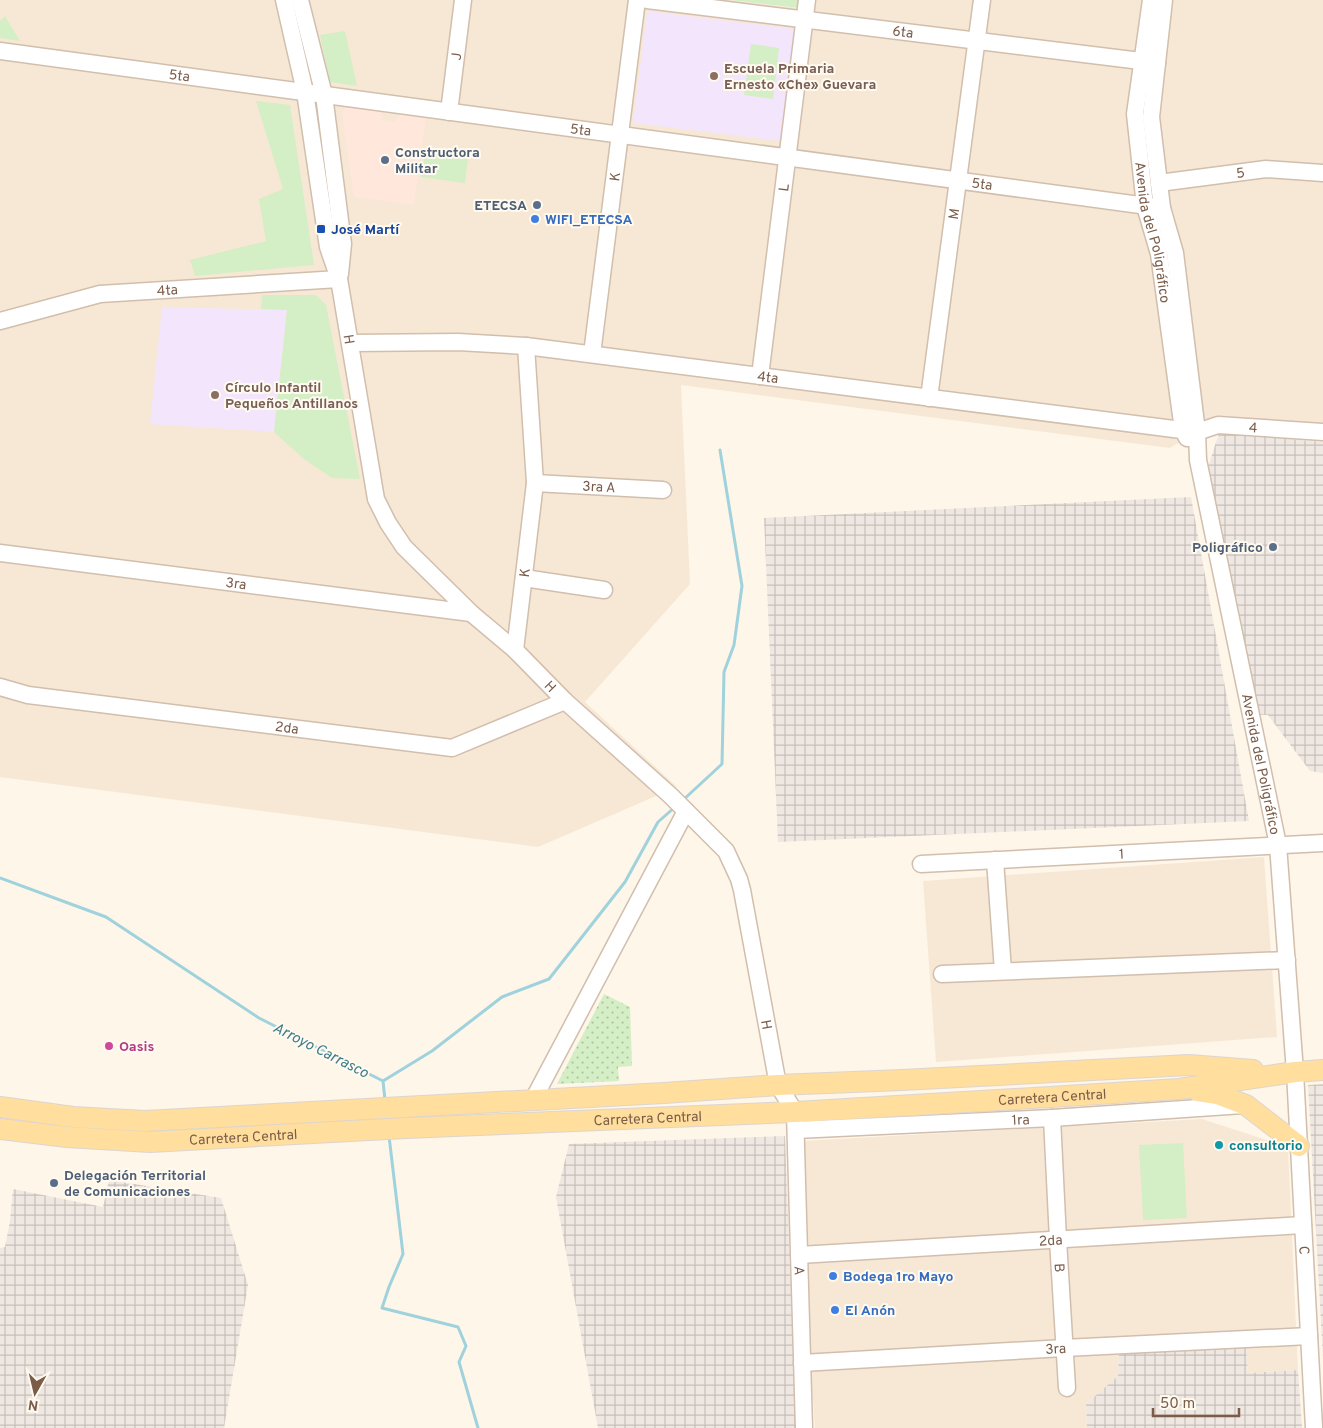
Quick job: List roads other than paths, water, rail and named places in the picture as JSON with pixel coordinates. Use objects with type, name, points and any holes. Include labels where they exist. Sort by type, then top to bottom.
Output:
[{"type":"main road","name":"Carretera Central","points":[[9,1108],[72,1117],[145,1120],[534,1100],[778,1085],[1189,1065],[1295,1072]]},
{"type":"main road","name":"Carretera Central","points":[[3,1130],[68,1137],[150,1142],[406,1128],[796,1121],[1179,1089],[1295,1072],[1323,1070]]},
{"type":"main road","points":[[1179,1089],[1217,1094],[1246,1105],[1299,1146]]},
{"type":"main road","points":[[3,1130],[9,1108]]},
{"type":"street","name":"H","points":[[284,0],[305,92],[328,246],[339,279],[376,499],[388,523],[404,547],[471,613],[515,650],[565,701],[671,796],[726,851],[742,890],[778,1085]]},
{"type":"street","name":"H","points":[[300,0],[324,95],[344,244],[339,279]]},
{"type":"street","name":"J","points":[[449,112],[463,0]]},
{"type":"street","name":"K","points":[[592,354],[637,0]]},
{"type":"street","name":"6ta","points":[[648,0],[1150,62]]},
{"type":"street","name":"L","points":[[760,376],[807,0]]},
{"type":"street","name":"M","points":[[929,398],[982,0]]},
{"type":"street","name":"Avenida del Poligráfico","points":[[1151,0],[1151,117],[1162,208],[1175,253],[1190,431]]},
{"type":"street","name":"Avenida del Poligráfico","points":[[1164,0],[1150,62],[1135,114],[1145,206],[1159,254],[1190,431],[1198,460],[1278,845],[1295,1072]]},
{"type":"street","name":"5ta","points":[[0,51],[1162,208]]},
{"type":"street","name":"5","points":[[1159,182],[1266,169],[1323,173]]},
{"type":"street","name":"4ta","points":[[0,321],[100,294],[339,279]]},
{"type":"street","name":"4ta","points":[[350,343],[458,342],[526,346],[1190,431]]},
{"type":"street","name":"K","points":[[515,650],[535,483],[526,346]]},
{"type":"street","name":"4","points":[[1190,431],[1218,425],[1323,432]]},
{"type":"street","name":"3ra A","points":[[535,483],[663,490]]},
{"type":"street","name":"3ra","points":[[0,553],[471,613]]},
{"type":"street","points":[[524,578],[604,590]]},
{"type":"street","name":"2da","points":[[0,687],[28,696],[452,748],[565,701]]},
{"type":"street","points":[[534,1100],[686,811]]},
{"type":"street","name":"1","points":[[921,864],[1323,843]]},
{"type":"street","points":[[995,860],[1003,971]]},
{"type":"street","points":[[942,974],[1287,960]]},
{"type":"street","name":"C","points":[[1295,1072],[1314,1428]]},
{"type":"street","points":[[778,1085],[796,1121]]},
{"type":"street","name":"1ra","points":[[796,1121],[1052,1118],[1246,1105]]},
{"type":"street","name":"B","points":[[1052,1118],[1067,1388]]},
{"type":"street","name":"A","points":[[796,1121],[804,1428]]},
{"type":"street","name":"2da","points":[[799,1255],[1303,1225]]},
{"type":"street","name":"3ra","points":[[802,1363],[1309,1336]]},
{"type":"waterway","points":[[682,801],[722,764],[724,672],[734,645],[742,586],[720,450]]},
{"type":"waterway","points":[[383,1081],[432,1051],[502,997],[549,979],[625,882],[658,822],[675,807]]},
{"type":"waterway","name":"Arroyo Carrasco","points":[[0,878],[106,917],[259,1018],[383,1081],[385,1100]]},
{"type":"waterway","name":"Arroyo Carrasco","points":[[389,1136],[403,1254],[382,1308],[458,1327],[466,1346],[459,1362],[478,1428]]},
{"type":"place","name":"Escuela Primaria Ernesto «Che» Guevara","points":[[714,76]]},
{"type":"place","name":"Constructora Militar","points":[[385,160]]},
{"type":"place","name":"ETECSA","points":[[537,205]]},
{"type":"place","name":"WIFI_ETECSA","points":[[535,219]]},
{"type":"place","name":"José Martí","points":[[321,229]]},
{"type":"place","name":"Círculo Infantil Pequeños Antillanos","points":[[215,395]]},
{"type":"place","name":"Poligráfico","points":[[1273,547]]},
{"type":"place","name":"Oasis","points":[[109,1046]]},
{"type":"place","name":"consultorio","points":[[1219,1145]]},
{"type":"place","name":"Delegación Territorial de Comunicaciones","points":[[54,1183]]},
{"type":"place","name":"Bodega 1ro Mayo","points":[[833,1276]]},
{"type":"place","name":"El Anón","points":[[835,1310]]}]
